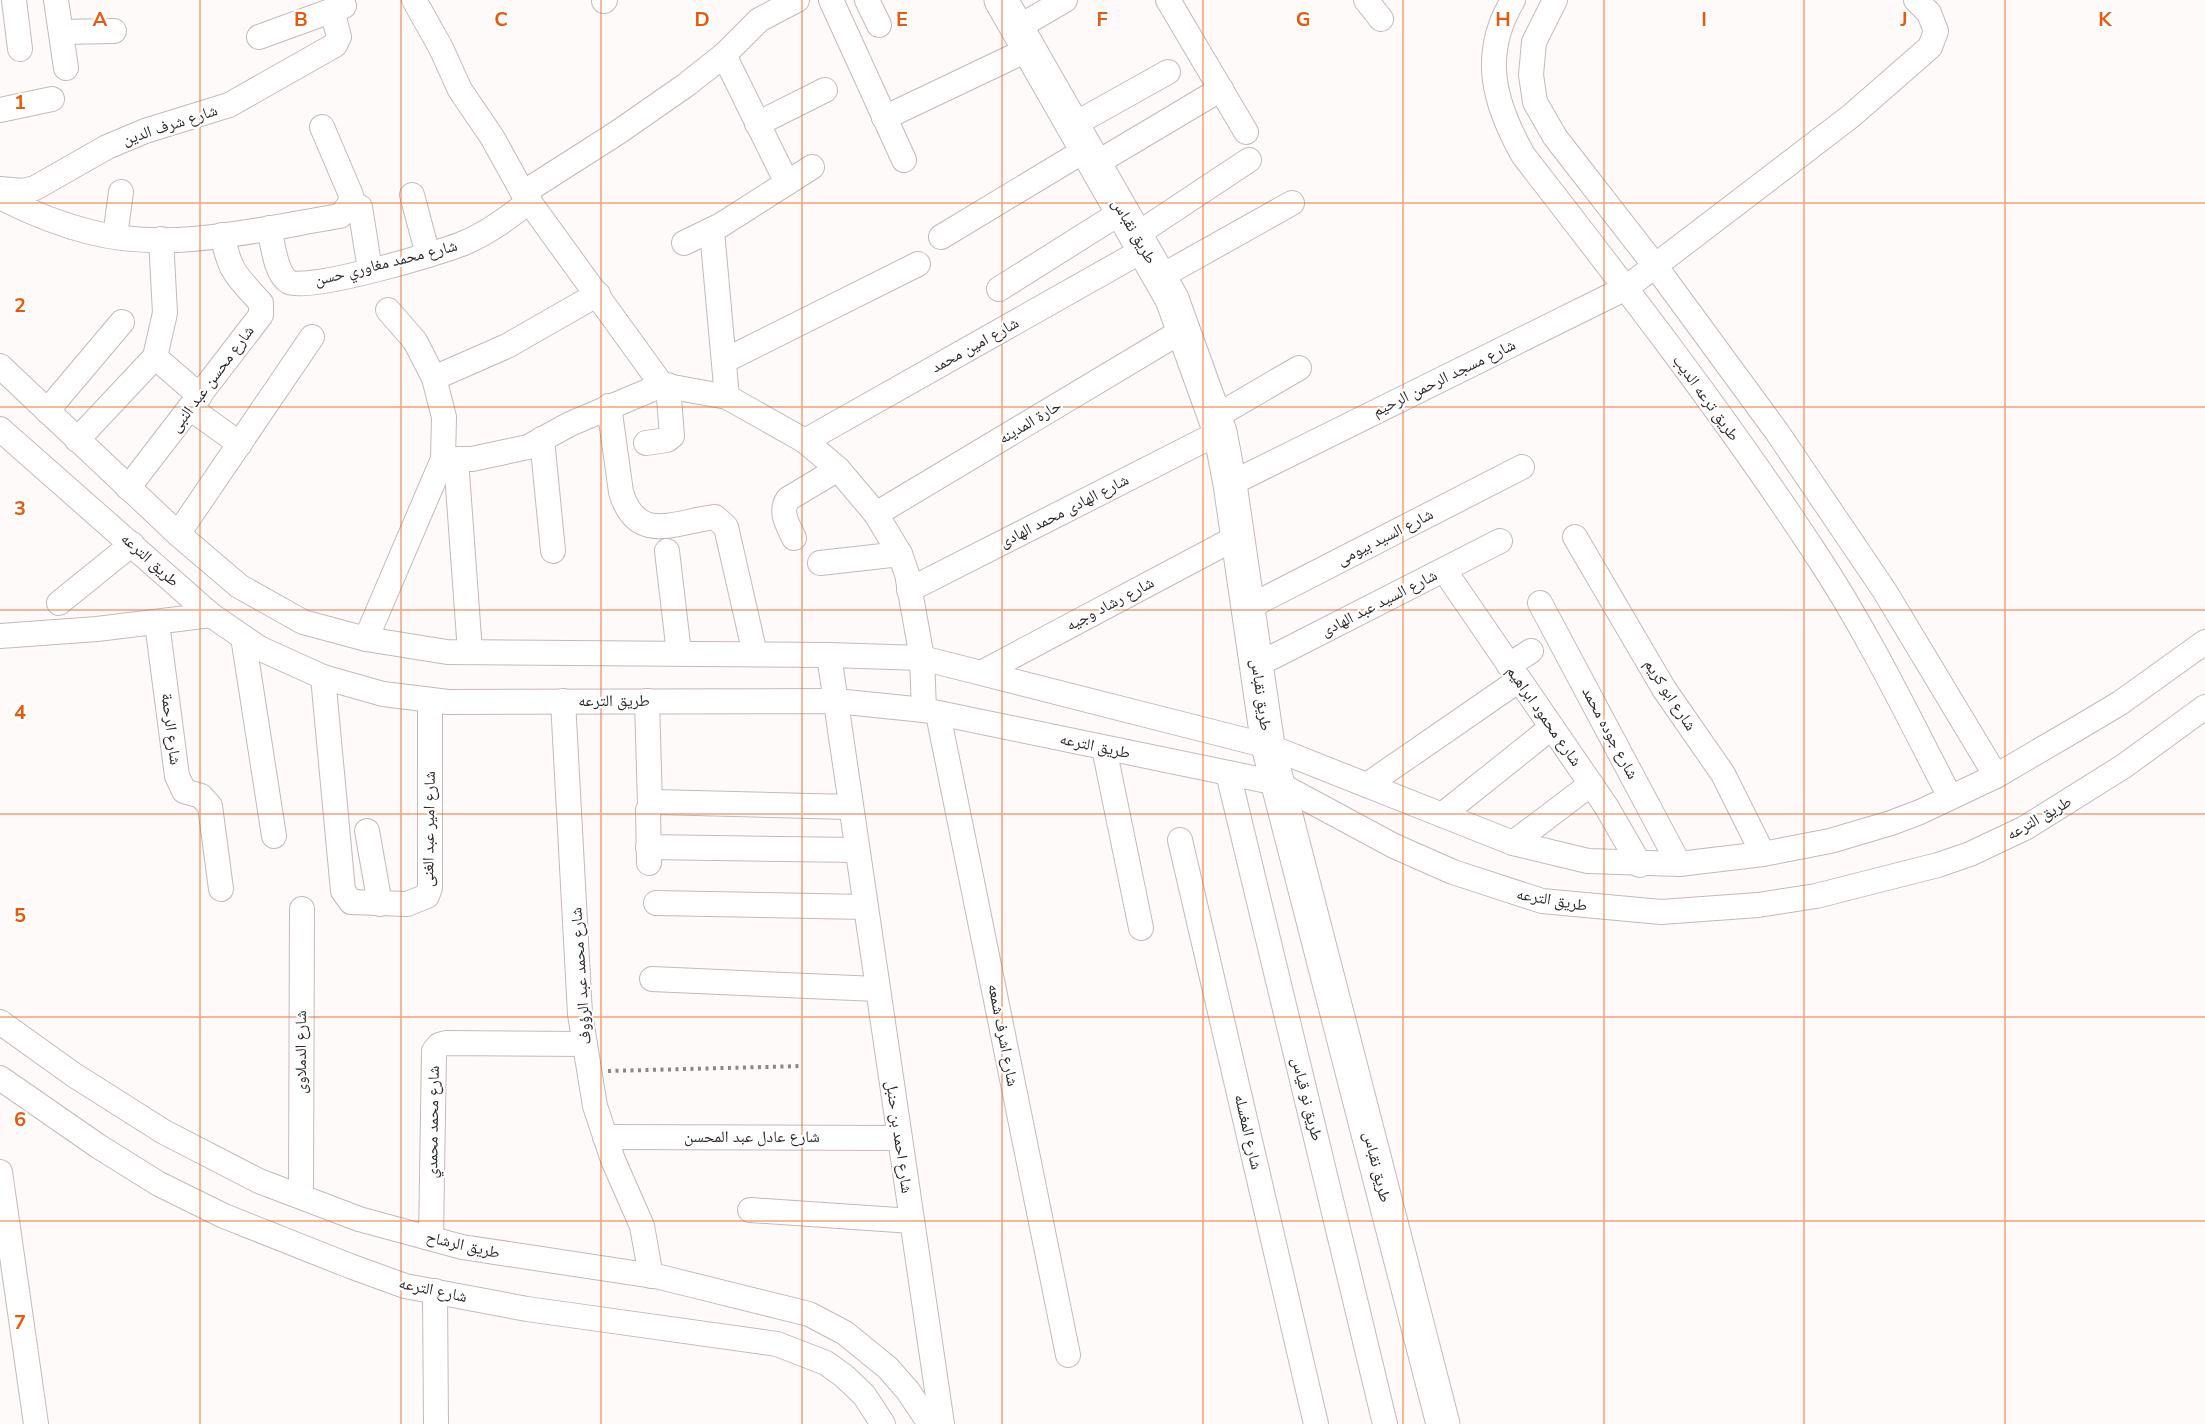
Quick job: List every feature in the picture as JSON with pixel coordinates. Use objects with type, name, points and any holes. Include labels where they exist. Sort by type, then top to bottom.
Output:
[{"type":"street","points":[[14,0],[20,49]]},
{"type":"street","points":[[56,0],[66,68]]},
{"type":"street","points":[[414,0],[441,48],[460,90],[492,137],[527,197],[665,385],[672,436],[667,440],[646,443]]},
{"type":"street","name":"شارع محمد مغاوري حسن","points":[[269,228],[281,274],[292,284],[324,281],[428,255],[465,243],[499,225],[527,197],[724,55],[755,10],[797,0]]},
{"type":"street","points":[[831,0],[904,160]]},
{"type":"street","points":[[867,0],[879,25]]},
{"type":"street","name":"طريق نقباس","points":[[1001,0],[1141,243],[1185,329],[1218,425],[1230,484],[1268,746],[1443,1424]]},
{"type":"street","points":[[885,118],[1023,39],[1065,0]]},
{"type":"street","points":[[1168,0],[1246,132]]},
{"type":"street","name":"طريق ترعه الديب","points":[[1555,0],[1534,42],[1530,75],[1535,102],[1641,277],[1815,552],[1882,664],[1950,797]]},
{"type":"street","name":"شارع مسجد الرحمن الرحيم","points":[[1230,484],[1641,277],[1851,116],[1930,47],[1936,31],[1934,22],[1916,0]]},
{"type":"street","name":"طريق ترعه الديب","points":[[1511,1],[1501,26],[1493,57],[1495,90],[1506,124],[1523,154],[1641,277],[1777,432],[1877,580],[1996,776]]},
{"type":"street","name":"شارع شرف الدين","points":[[0,189],[23,191],[35,188],[107,147],[145,131],[229,105],[335,45],[339,37],[338,8],[260,37]]},
{"type":"street","points":[[61,32],[114,31]]},
{"type":"street","points":[[724,55],[787,183]]},
{"type":"street","points":[[941,237],[1085,146],[1168,72]]},
{"type":"street","points":[[1085,146],[1221,89]]},
{"type":"street","points":[[757,124],[825,90]]},
{"type":"street","points":[[0,110],[52,99]]},
{"type":"street","points":[[322,127],[351,195],[350,211],[370,270]]},
{"type":"street","points":[[1141,243],[1249,160]]},
{"type":"street","points":[[684,243],[712,231],[812,167]]},
{"type":"street","points":[[115,236],[121,192]]},
{"type":"street","points":[[412,195],[428,255]]},
{"type":"street","points":[[0,197],[35,215],[90,232],[161,239],[222,235],[350,211]]},
{"type":"street","points":[[999,290],[1141,243],[1292,202]]},
{"type":"street","points":[[712,231],[727,397]]},
{"type":"street","name":"شارع محسن عبد النبى","points":[[129,488],[261,315],[261,303],[236,277],[222,235]]},
{"type":"street","points":[[77,440],[155,357],[165,313],[161,239]]},
{"type":"street","name":"شارع امين محمد","points":[[805,441],[1141,243]]},
{"type":"street","points":[[724,361],[918,264]]},
{"type":"street","points":[[434,378],[507,346],[598,294]]},
{"type":"street","points":[[388,310],[416,341],[434,378],[444,417],[470,652]]},
{"type":"street","points":[[47,411],[122,322]]},
{"type":"street","name":"حارة المدينه","points":[[876,514],[1185,329]]},
{"type":"street","points":[[178,534],[312,337]]},
{"type":"street","points":[[155,357],[195,402],[240,444]]},
{"type":"street","points":[[0,366],[178,534],[239,586],[303,622],[366,639],[447,652],[755,654],[922,658],[1268,746],[1513,843],[1588,861],[1679,864],[1763,854],[1867,831],[1920,812],[1996,776],[2120,703],[2205,642]]},
{"type":"street","name":"شارع الهادى محمد الهادى","points":[[909,590],[1218,425],[1299,368]]},
{"type":"street","points":[[449,459],[472,459],[528,447],[609,406],[665,385]]},
{"type":"street","name":"شارع اشرف شمعه","points":[[665,385],[727,397],[805,441],[838,469],[876,514],[900,554],[909,590],[931,712],[1068,1355]]},
{"type":"street","points":[[609,406],[625,505],[632,514],[649,525],[663,528],[715,517],[726,526],[755,654]]},
{"type":"street","name":"طريق الترعه","points":[[0,429],[211,615],[259,648],[323,677],[383,694],[430,700],[836,701],[931,712],[1277,783],[1395,846],[1453,872],[1542,901],[1661,912],[1709,909],[1816,896],[1889,878],[1970,854],[2025,828],[2077,796],[2205,707]]},
{"type":"street","points":[[542,439],[553,551]]},
{"type":"street","points":[[366,639],[449,459]]},
{"type":"street","name":"شارع السيد بيومى","points":[[1249,607],[1522,467]]},
{"type":"street","points":[[794,538],[783,513],[784,505],[788,499],[838,469]]},
{"type":"street","name":"شارع رشاد وجيه","points":[[983,672],[1237,537]]},
{"type":"street","name":"شارع ابو كريم","points":[[1575,537],[1664,690],[1723,774],[1763,854]]},
{"type":"street","name":"شارع السيد عبد الهادى","points":[[1257,665],[1500,541]]},
{"type":"street","points":[[59,603],[132,544]]},
{"type":"street","points":[[667,551],[679,654]]},
{"type":"street","points":[[820,563],[900,554]]},
{"type":"street","name":"شارع محمود ابراهيم","points":[[1444,570],[1591,784],[1640,864]]},
{"type":"street","name":"شارع جوده محمد","points":[[1540,603],[1679,864]]},
{"type":"street","points":[[0,636],[157,623],[211,615]]},
{"type":"street","name":"شارع الرحمة","points":[[157,623],[177,776],[184,791],[201,796],[210,806],[221,889]]},
{"type":"street","points":[[243,637],[274,836]]},
{"type":"street","points":[[1367,785],[1514,672],[1531,651]]},
{"type":"street","name":"شارع احمد بن حنبل","points":[[829,655],[942,1424]]},
{"type":"street","points":[[323,677],[344,897],[351,902],[373,904],[367,831]]},
{"type":"street","name":"شارع امير عبد الغنى","points":[[373,904],[419,902],[427,896],[430,888],[430,700]]},
{"type":"street","name":"شارع محمد عبد الرؤوف","points":[[563,701],[580,1014],[595,1106],[642,1226],[651,1276]]},
{"type":"street","points":[[647,701],[649,855],[857,850]]},
{"type":"street","points":[[1442,815],[1552,728]]},
{"type":"street","points":[[1104,748],[1141,928]]},
{"type":"street","name":"طريق نو قياس","points":[[1228,773],[1385,1424]]},
{"type":"street","points":[[1513,843],[1591,784]]},
{"type":"street","points":[[650,804],[661,801],[850,807]]},
{"type":"street","name":"شارع المغسله","points":[[1180,840],[1316,1424]]},
{"type":"street","points":[[656,903],[865,907]]},
{"type":"street","name":"شارع الدملاوى","points":[[301,1195],[302,909]]},
{"type":"street","points":[[652,979],[877,989]]},
{"type":"street","name":"طريق الرشاح","points":[[0,1022],[74,1075],[164,1132],[260,1180],[359,1219],[462,1247],[651,1276],[751,1298],[809,1314],[845,1333],[888,1368],[908,1391],[930,1424]]},
{"type":"street","name":"شارع محمد محمدي","points":[[431,1238],[434,1051],[439,1045],[446,1043],[585,1044]]},
{"type":"street","name":"شارع الترعه","points":[[0,1078],[98,1146],[169,1188],[224,1215],[350,1266],[405,1286],[527,1309],[777,1344],[826,1363],[844,1376],[864,1395],[883,1424]]},
{"type":"street","name":"شارع عادل عبد المحسن","points":[[606,1137],[899,1138]]},
{"type":"street","points":[[0,1172],[36,1424]]},
{"type":"street","points":[[750,1210],[912,1221]]},
{"type":"street","points":[[435,1291],[436,1424]]},
{"type":"path","points":[[590,1072],[803,1066]]}]
